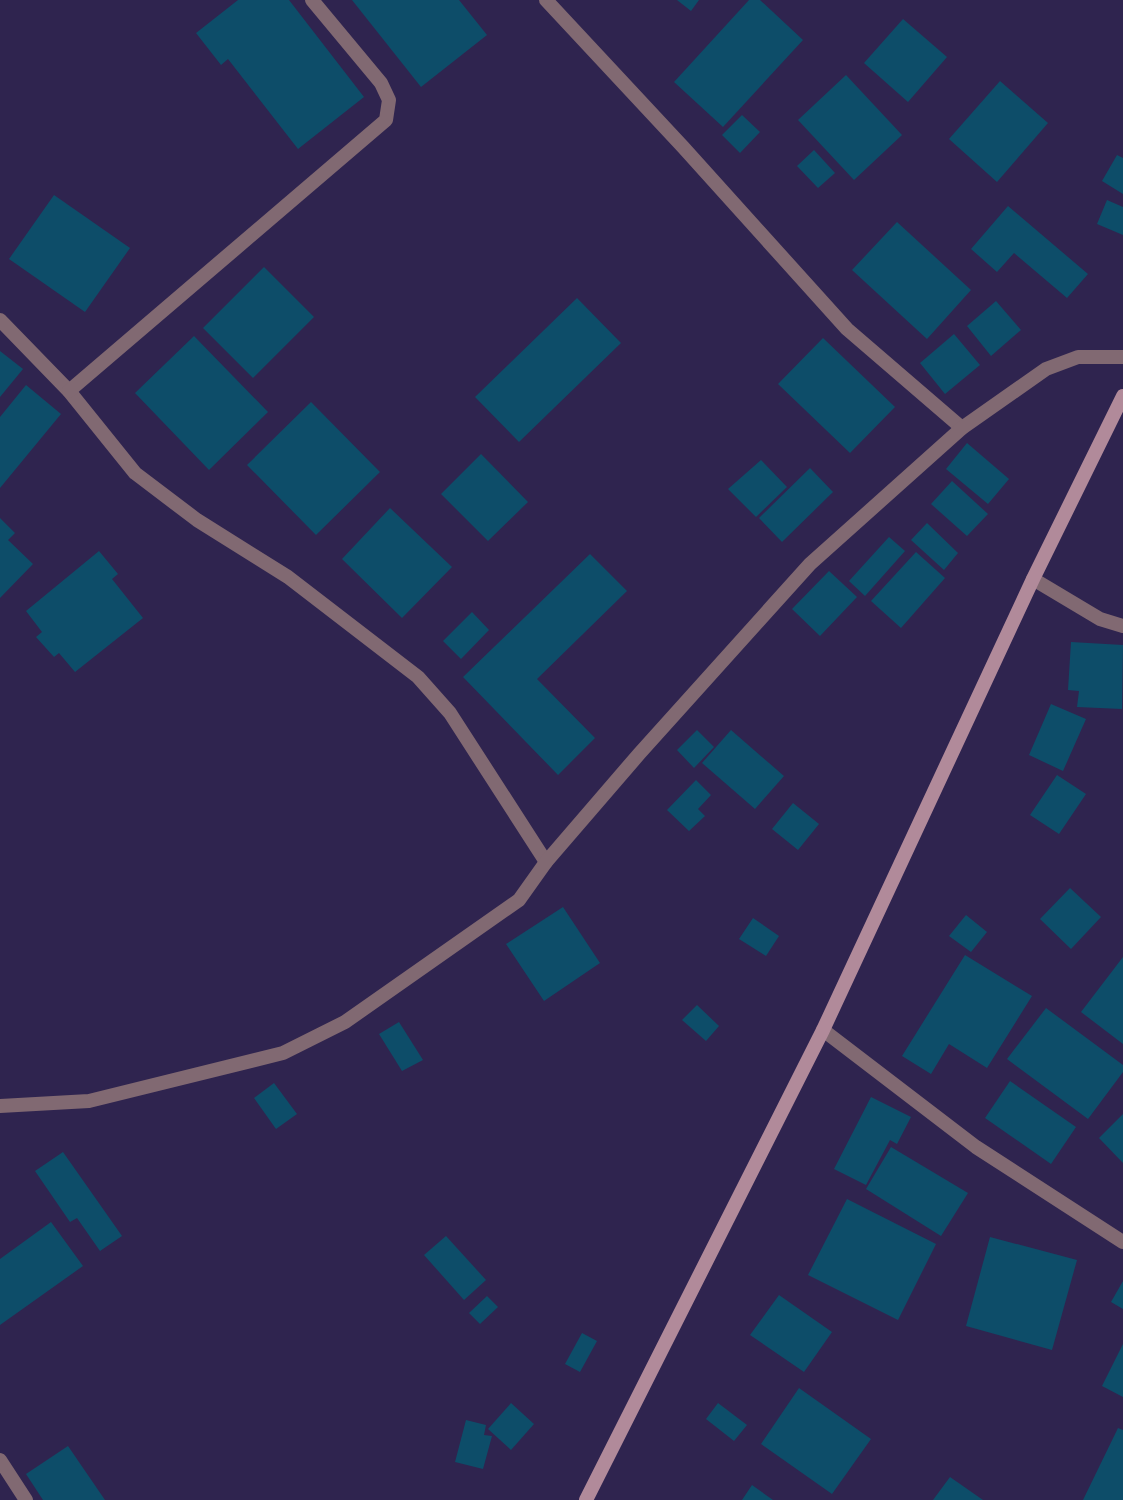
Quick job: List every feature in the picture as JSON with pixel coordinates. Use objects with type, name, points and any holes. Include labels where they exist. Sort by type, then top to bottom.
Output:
[{"type":"main road","points":[[586,1500],[823,1030],[1032,579],[1123,396]]},
{"type":"street","points":[[69,391],[387,120],[389,100],[381,83],[312,0]]},
{"type":"street","points":[[546,0],[847,329],[962,428]]},
{"type":"street","points":[[0,320],[69,391],[135,473],[197,520],[288,577],[418,677],[450,713],[546,862]]},
{"type":"street","points":[[0,1106],[89,1101],[283,1053],[345,1021],[519,900],[546,862],[648,744],[810,564],[962,428],[1046,369],[1078,357],[1123,357]]},
{"type":"street","points":[[1032,579],[1100,619],[1123,626]]},
{"type":"street","points":[[823,1030],[976,1147],[1123,1242]]},
{"type":"street","points":[[0,1460],[26,1500]]},
{"type":"building","points":[[238,0],[289,0],[364,97],[298,149],[228,59],[221,65],[196,33]]},
{"type":"building","points":[[352,0],[459,0],[487,35],[421,87]]},
{"type":"building","points":[[677,0],[699,0],[691,11]]},
{"type":"building","points":[[749,0],[760,0],[803,40],[723,127],[674,82]]},
{"type":"building","points":[[903,19],[947,57],[908,102],[864,63]]},
{"type":"building","points":[[846,75],[902,135],[854,180],[798,120]]},
{"type":"building","points":[[1000,81],[1048,123],[997,182],[949,139]]},
{"type":"building","points":[[742,115],[760,132],[740,153],[722,135]]},
{"type":"building","points":[[814,150],[835,173],[818,188],[797,166]]},
{"type":"building","points":[[1117,155],[1123,158],[1123,194],[1102,181]]},
{"type":"building","points":[[54,195],[130,248],[85,312],[9,259]]},
{"type":"building","points":[[1107,200],[1123,207],[1123,235],[1097,224]]},
{"type":"building","points":[[1008,206],[1088,274],[1067,298],[1014,253],[997,272],[971,249]]},
{"type":"building","points":[[897,222],[971,290],[927,339],[852,270]]},
{"type":"building","points":[[264,267],[314,317],[253,378],[203,328]]},
{"type":"building","points":[[577,298],[621,343],[519,442],[475,397]]},
{"type":"building","points":[[996,301],[1021,330],[991,356],[967,326]]},
{"type":"building","points":[[954,334],[980,365],[945,394],[920,363]]},
{"type":"building","points":[[194,336],[268,412],[209,470],[135,393]]},
{"type":"building","points":[[823,338],[895,407],[850,453],[778,384]]},
{"type":"building","points":[[0,351],[23,369],[0,397]]},
{"type":"building","points":[[26,385],[61,414],[0,488],[0,417]]},
{"type":"building","points":[[311,402],[380,472],[316,535],[247,465]]},
{"type":"building","points":[[967,443],[1009,479],[988,504],[946,469]]},
{"type":"building","points":[[481,454],[528,502],[488,541],[441,494]]},
{"type":"building","points":[[761,460],[787,487],[756,517],[728,489]]},
{"type":"building","points":[[810,468],[833,492],[782,542],[759,518]]},
{"type":"building","points":[[952,481],[988,514],[967,536],[931,504]]},
{"type":"building","points":[[390,508],[452,567],[402,618],[342,559]]},
{"type":"building","points":[[0,518],[15,533],[8,540],[33,564],[0,598]]},
{"type":"building","points":[[927,523],[958,553],[944,570],[911,540]]},
{"type":"building","points":[[889,537],[905,551],[865,596],[849,581]]},
{"type":"building","points":[[99,551],[118,574],[112,579],[143,618],[75,672],[59,653],[54,657],[36,637],[42,632],[26,611]]},
{"type":"building","points":[[916,552],[945,578],[901,628],[871,601]]},
{"type":"building","points":[[590,554],[627,591],[537,679],[595,738],[558,775],[463,677]]},
{"type":"building","points":[[829,571],[857,597],[820,636],[792,609]]},
{"type":"building","points":[[472,612],[489,630],[461,659],[443,641]]},
{"type":"building","points":[[1071,642],[1123,645],[1122,709],[1077,707],[1079,691],[1068,690]]},
{"type":"building","points":[[1051,704],[1086,719],[1063,771],[1029,755]]},
{"type":"building","points":[[697,730],[714,747],[694,768],[677,750]]},
{"type":"building","points":[[731,730],[784,776],[755,809],[702,763]]},
{"type":"building","points":[[1057,775],[1086,794],[1059,834],[1030,815]]},
{"type":"building","points":[[696,780],[711,795],[698,809],[705,816],[689,831],[667,810]]},
{"type":"building","points":[[793,803],[819,824],[798,850],[772,829]]},
{"type":"building","points":[[1070,888],[1101,917],[1071,949],[1040,919]]},
{"type":"building","points":[[563,907],[600,963],[544,1001],[506,944]]},
{"type":"building","points":[[966,915],[987,932],[971,952],[949,936]]},
{"type":"building","points":[[753,918],[779,936],[766,956],[739,939]]},
{"type":"building","points":[[965,955],[1032,996],[987,1068],[949,1044],[931,1074],[902,1056]]},
{"type":"building","points":[[1123,957],[1123,1044],[1081,1012]]},
{"type":"building","points":[[697,1005],[719,1026],[706,1041],[682,1020]]},
{"type":"building","points":[[1046,1008],[1123,1065],[1123,1072],[1088,1119],[1007,1059]]},
{"type":"building","points":[[399,1022],[423,1060],[402,1071],[379,1034]]},
{"type":"building","points":[[1010,1081],[1076,1127],[1051,1164],[985,1118]]},
{"type":"building","points":[[274,1083],[297,1114],[276,1129],[254,1098]]},
{"type":"building","points":[[871,1097],[911,1117],[897,1144],[890,1140],[866,1185],[834,1169]]},
{"type":"building","points":[[1123,1114],[1123,1163],[1099,1138]]},
{"type":"building","points":[[891,1147],[968,1193],[941,1236],[866,1189]]},
{"type":"building","points":[[63,1152],[122,1236],[100,1251],[77,1218],[70,1222],[35,1171]]},
{"type":"building","points":[[847,1199],[936,1244],[898,1320],[808,1275]]},
{"type":"building","points":[[51,1222],[83,1266],[0,1325],[0,1259]]},
{"type":"building","points":[[446,1236],[486,1280],[464,1300],[424,1255]]},
{"type":"building","points":[[990,1237],[1077,1260],[1052,1350],[966,1326]]},
{"type":"building","points":[[1123,1281],[1123,1309],[1111,1302]]},
{"type":"building","points":[[779,1295],[832,1332],[804,1372],[750,1335]]},
{"type":"building","points":[[487,1296],[498,1307],[480,1324],[469,1313]]},
{"type":"building","points":[[582,1333],[597,1341],[580,1372],[565,1364]]},
{"type":"building","points":[[1123,1344],[1123,1397],[1102,1386]]},
{"type":"building","points":[[799,1388],[871,1439],[832,1494],[761,1444]]},
{"type":"building","points":[[511,1403],[534,1424],[511,1450],[488,1429]]},
{"type":"building","points":[[718,1403],[747,1425],[734,1441],[706,1419]]},
{"type":"building","points":[[466,1420],[486,1425],[484,1435],[492,1436],[483,1469],[455,1462]]},
{"type":"building","points":[[1118,1428],[1123,1430],[1123,1500],[1083,1500]]},
{"type":"building","points":[[68,1446],[105,1500],[43,1500],[26,1474]]},
{"type":"building","points":[[950,1477],[983,1500],[933,1500]]},
{"type":"building","points":[[752,1485],[773,1500],[742,1500]]}]
